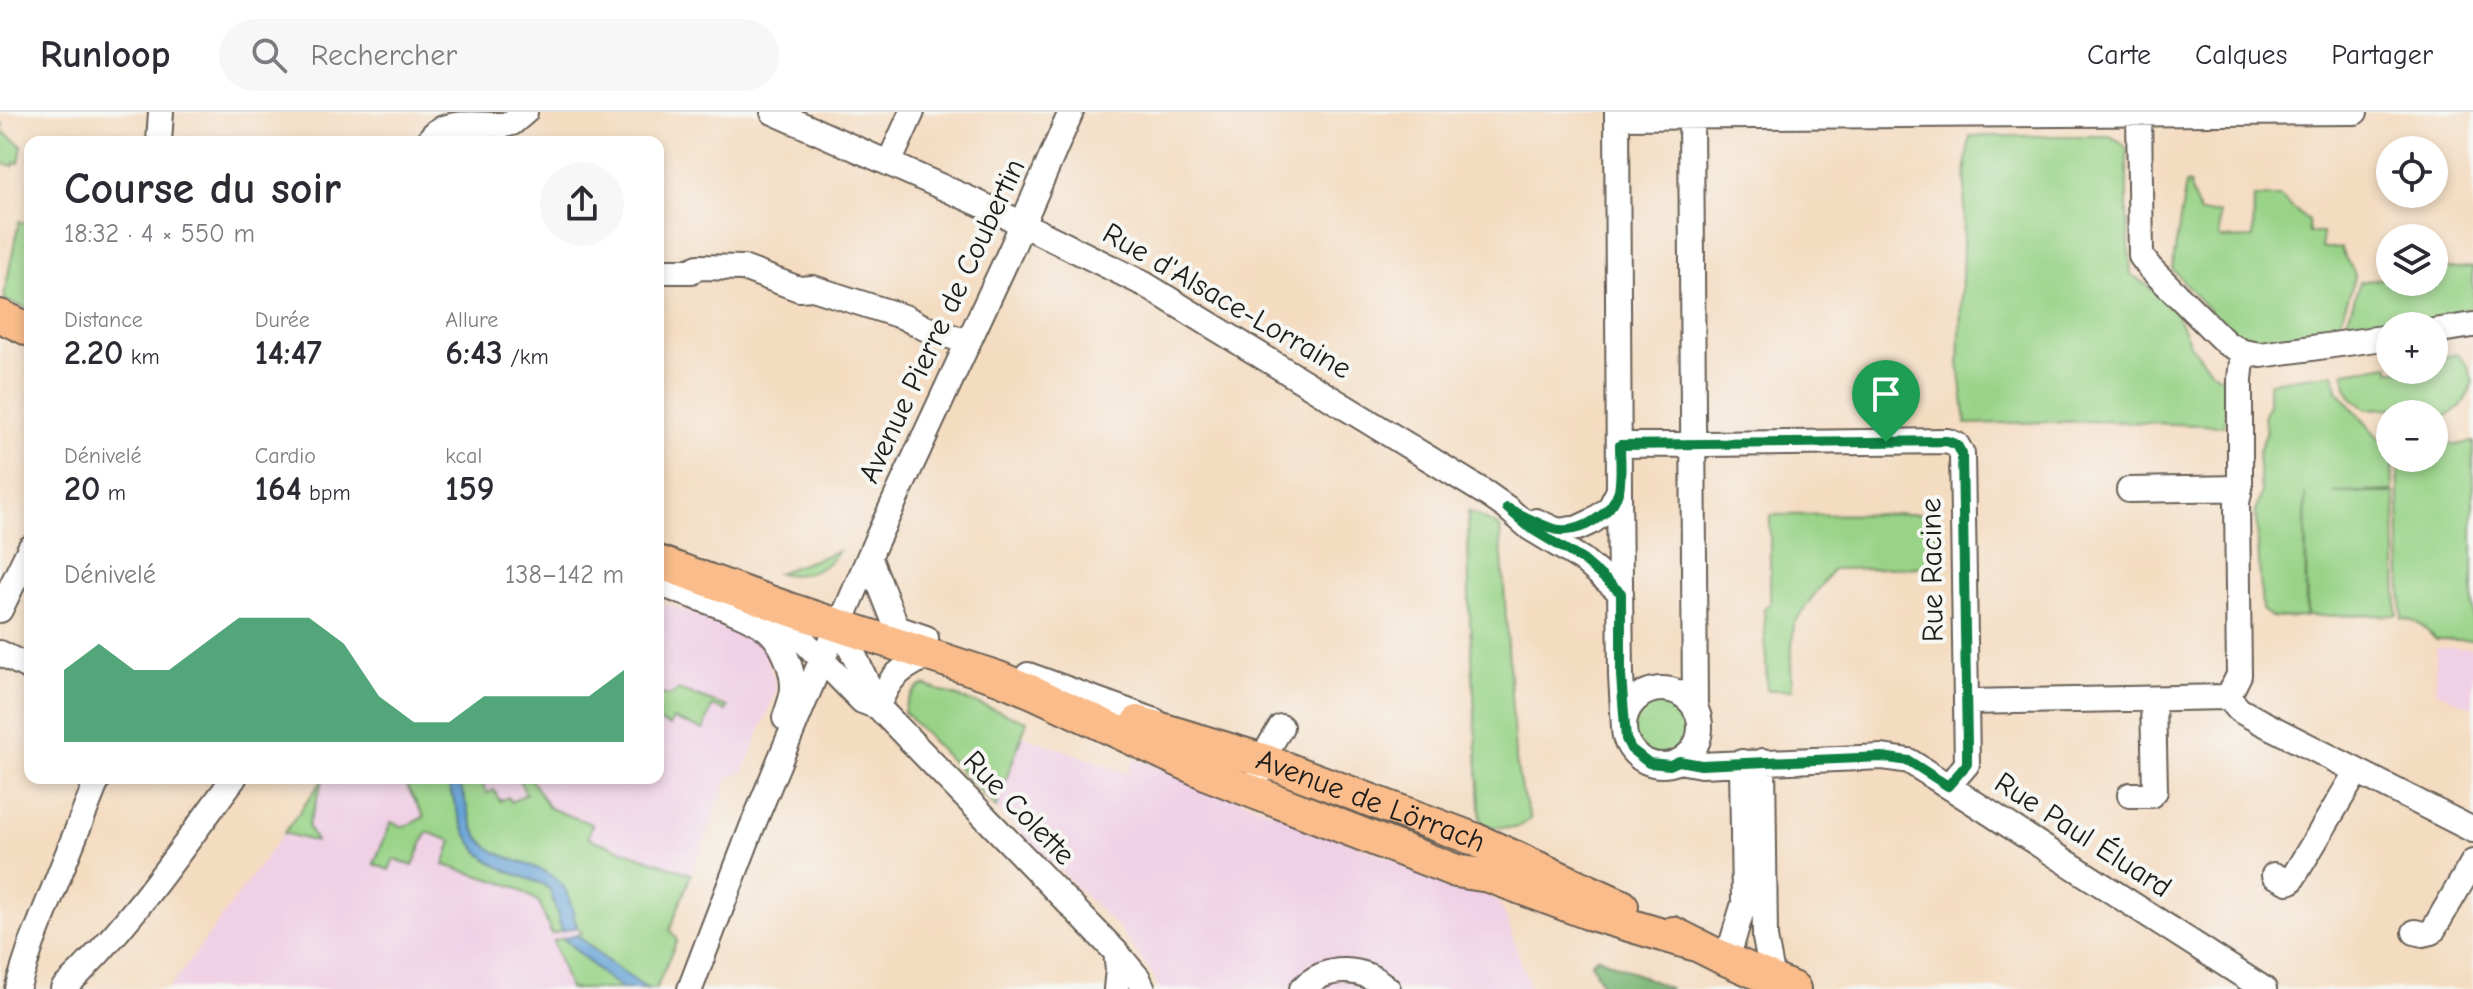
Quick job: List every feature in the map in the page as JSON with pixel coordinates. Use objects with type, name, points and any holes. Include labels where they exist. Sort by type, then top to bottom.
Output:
[{"type":"main road","points":[[0,316],[24,328]]},
{"type":"main road","points":[[0,322],[24,329]]},
{"type":"main road","name":"Avenue de Lörrach","points":[[664,571],[930,654],[1035,693],[1417,809],[1607,898],[1706,950],[1784,984]]},
{"type":"main road","name":"Avenue de Lörrach","points":[[1035,693],[1210,775],[1456,871],[1489,876],[1588,913],[1706,950]]},
{"type":"street","points":[[159,136],[161,112]]},
{"type":"street","points":[[433,136],[445,127],[512,123],[525,112]]},
{"type":"street","name":"Rue d'Alsace-Lorraine","points":[[773,112],[1022,224],[1144,284],[1507,508],[1558,531],[1578,528],[1593,521],[1610,508],[1619,490]]},
{"type":"street","points":[[889,163],[912,112]]},
{"type":"street","name":"Avenue Pierre de Coubertin","points":[[690,989],[752,827],[821,661],[1071,112]]},
{"type":"street","points":[[1691,116],[1695,709],[1700,728],[1695,747],[1679,761],[1660,765],[1649,763],[1631,749],[1624,728],[1617,114],[2355,112]]},
{"type":"street","points":[[2139,113],[2141,256],[2226,343],[2243,352],[2261,355],[2376,339]]},
{"type":"street","points":[[664,271],[691,271],[698,267],[743,268],[799,289],[813,288],[904,317],[925,328],[968,342]]},
{"type":"street","points":[[2448,329],[2473,325]]},
{"type":"street","points":[[2228,697],[2239,675],[2237,503],[2240,488],[2240,379],[2243,352]]},
{"type":"street","name":"Rue Racine","points":[[1620,445],[1947,441],[1957,445],[1962,454],[1967,764],[1948,786]]},
{"type":"street","points":[[2129,490],[2240,488]]},
{"type":"street","name":"Rue d'Alsace-Lorraine","points":[[1507,508],[1530,528],[1583,560],[1621,593]]},
{"type":"street","points":[[869,557],[897,628],[1263,760]]},
{"type":"street","points":[[0,610],[24,560]]},
{"type":"street","name":"Avenue Pierre de Coubertin","points":[[664,572],[765,627],[778,641],[785,656],[793,692],[752,827]]},
{"type":"street","name":"Rue Colette","points":[[664,572],[694,589],[782,625],[793,632],[862,701],[878,707]]},
{"type":"street","name":"Rue Colette","points":[[840,625],[878,707],[1116,952],[1138,978],[1143,989]]},
{"type":"street","points":[[0,653],[24,665]]},
{"type":"street","points":[[878,707],[884,689],[897,671],[930,654]]},
{"type":"street","points":[[1624,728],[1632,704],[1653,691],[1677,693],[1688,699],[1695,709]]},
{"type":"street","points":[[1967,702],[2228,697]]},
{"type":"street","points":[[2228,697],[2239,710],[2473,830]]},
{"type":"street","points":[[2130,795],[2151,795],[2155,791],[2153,699]]},
{"type":"street","points":[[1281,727],[1263,760],[1259,778],[1270,797],[1315,804],[1370,826],[1401,824],[1417,809]]},
{"type":"street","points":[[1699,737],[1713,754],[1752,762]]},
{"type":"street","name":"Rue Paul Éluard","points":[[1679,761],[1701,765],[1882,757],[1909,761],[2264,989]]},
{"type":"street","points":[[1706,950],[1732,943],[1744,903],[1752,762]]},
{"type":"street","points":[[1752,762],[1765,938],[1784,984]]},
{"type":"street","points":[[2274,875],[2291,881],[2357,771]]},
{"type":"street","points":[[17,989],[32,943],[96,784]]},
{"type":"street","points":[[63,989],[124,924],[229,784]]},
{"type":"street","points":[[2415,932],[2432,932],[2473,862]]},
{"type":"street","points":[[1116,952],[1116,989]]},
{"type":"street","points":[[1302,989],[1318,976],[1349,970],[1379,981],[1388,989]]},
{"type":"shaded area","points":[[664,603],[761,637],[777,689],[744,771],[729,778],[670,930],[677,940],[656,989],[169,989],[320,784],[664,784]]},
{"type":"shaded area","points":[[2436,648],[2473,648],[2473,708],[2436,691]]},
{"type":"shaded area","points":[[1022,735],[1128,773],[1134,758],[1497,900],[1508,922],[1530,989],[1159,989],[1153,975],[1120,930],[996,808]]},
{"type":"green space","points":[[0,124],[3,124],[2,131],[22,146],[19,163],[14,162],[14,166],[0,163]]},
{"type":"green space","points":[[1970,136],[2110,136],[2121,142],[2127,149],[2131,274],[2172,304],[2190,344],[2211,371],[2228,381],[2224,426],[2098,421],[1966,424],[1959,363],[1966,162]]},
{"type":"green space","points":[[2186,183],[2190,184],[2199,213],[2219,213],[2220,239],[2253,238],[2254,197],[2280,197],[2308,221],[2309,233],[2322,233],[2322,248],[2341,248],[2355,277],[2336,334],[2293,342],[2254,342],[2215,316],[2172,269]]},
{"type":"green space","points":[[19,221],[24,222],[24,307],[6,301],[4,296]]},
{"type":"green space","points":[[2473,267],[2473,314],[2448,318],[2448,312],[2376,312],[2376,328],[2343,333],[2360,282],[2376,279],[2376,296],[2448,296],[2448,268]]},
{"type":"green space","points":[[2458,354],[2467,364],[2473,381],[2460,407],[2448,415],[2448,400],[2376,400],[2376,409],[2367,409],[2353,399],[2346,387],[2344,372],[2376,367],[2376,384],[2448,384],[2448,356]]},
{"type":"green space","points":[[2334,373],[2337,390],[2376,435],[2376,472],[2392,472],[2393,491],[2332,493],[2395,493],[2397,615],[2307,616],[2305,493],[2306,617],[2273,618],[2262,610],[2256,513],[2261,491],[2258,454],[2266,434],[2264,415],[2269,405],[2269,382]]},
{"type":"green space","points":[[2448,442],[2456,445],[2473,442],[2473,640],[2436,640],[2417,623],[2402,619],[2398,472],[2448,472]]},
{"type":"green space","points":[[1468,511],[1500,527],[1515,754],[1521,790],[1531,819],[1516,828],[1481,826],[1469,603]]},
{"type":"green space","points":[[1936,514],[1937,567],[1833,569],[1794,623],[1792,690],[1767,690],[1764,608],[1770,604],[1770,515]]},
{"type":"green space","points":[[839,551],[812,572],[795,575],[777,573]]},
{"type":"green space","points":[[924,685],[1027,721],[996,808],[904,712],[911,696]]},
{"type":"green space","points":[[678,690],[728,707],[726,711],[712,706],[704,730],[673,719],[670,726],[664,724],[664,695],[669,696]]},
{"type":"green space","points":[[1661,700],[1681,708],[1689,728],[1681,748],[1661,756],[1641,748],[1633,728],[1641,708]]},
{"type":"green space","points":[[322,784],[308,826],[316,842],[284,833]]},
{"type":"green space","points":[[405,784],[447,784],[459,812],[491,862],[543,884],[550,890],[562,931],[551,934],[539,902],[513,886],[444,865],[452,841],[427,832],[413,866],[394,859],[389,870],[374,864],[391,822],[404,827],[424,817]]},
{"type":"green space","points":[[458,784],[482,784],[487,793],[494,790],[500,801],[508,797],[511,802],[526,794],[521,784],[534,784],[549,808],[592,824],[588,838],[691,874],[670,930],[677,940],[656,989],[625,976],[577,935],[582,933],[577,927],[565,890],[511,858],[492,851],[477,835]]},
{"type":"green space","points":[[563,938],[604,976],[623,989],[569,989],[553,941]]},
{"type":"green space","points":[[1598,957],[1671,989],[1604,989],[1591,963]]},
{"type":"water","points":[[447,784],[459,784],[474,829],[486,845],[508,858],[544,871],[563,886],[577,927],[562,931],[550,890],[486,859],[473,846]]},
{"type":"water","points":[[577,935],[647,989],[623,989],[604,976],[563,938]]},
{"type":"route","points":[[1947,441],[1957,445],[1962,454],[1967,764],[1948,786],[1909,761],[1882,757],[1701,765],[1679,761],[1660,765],[1639,757],[1631,749],[1624,728],[1621,593],[1583,560],[1530,528],[1507,508],[1558,531],[1578,528],[1593,521],[1610,508],[1619,490],[1620,445],[1886,442],[1947,441]]}]
